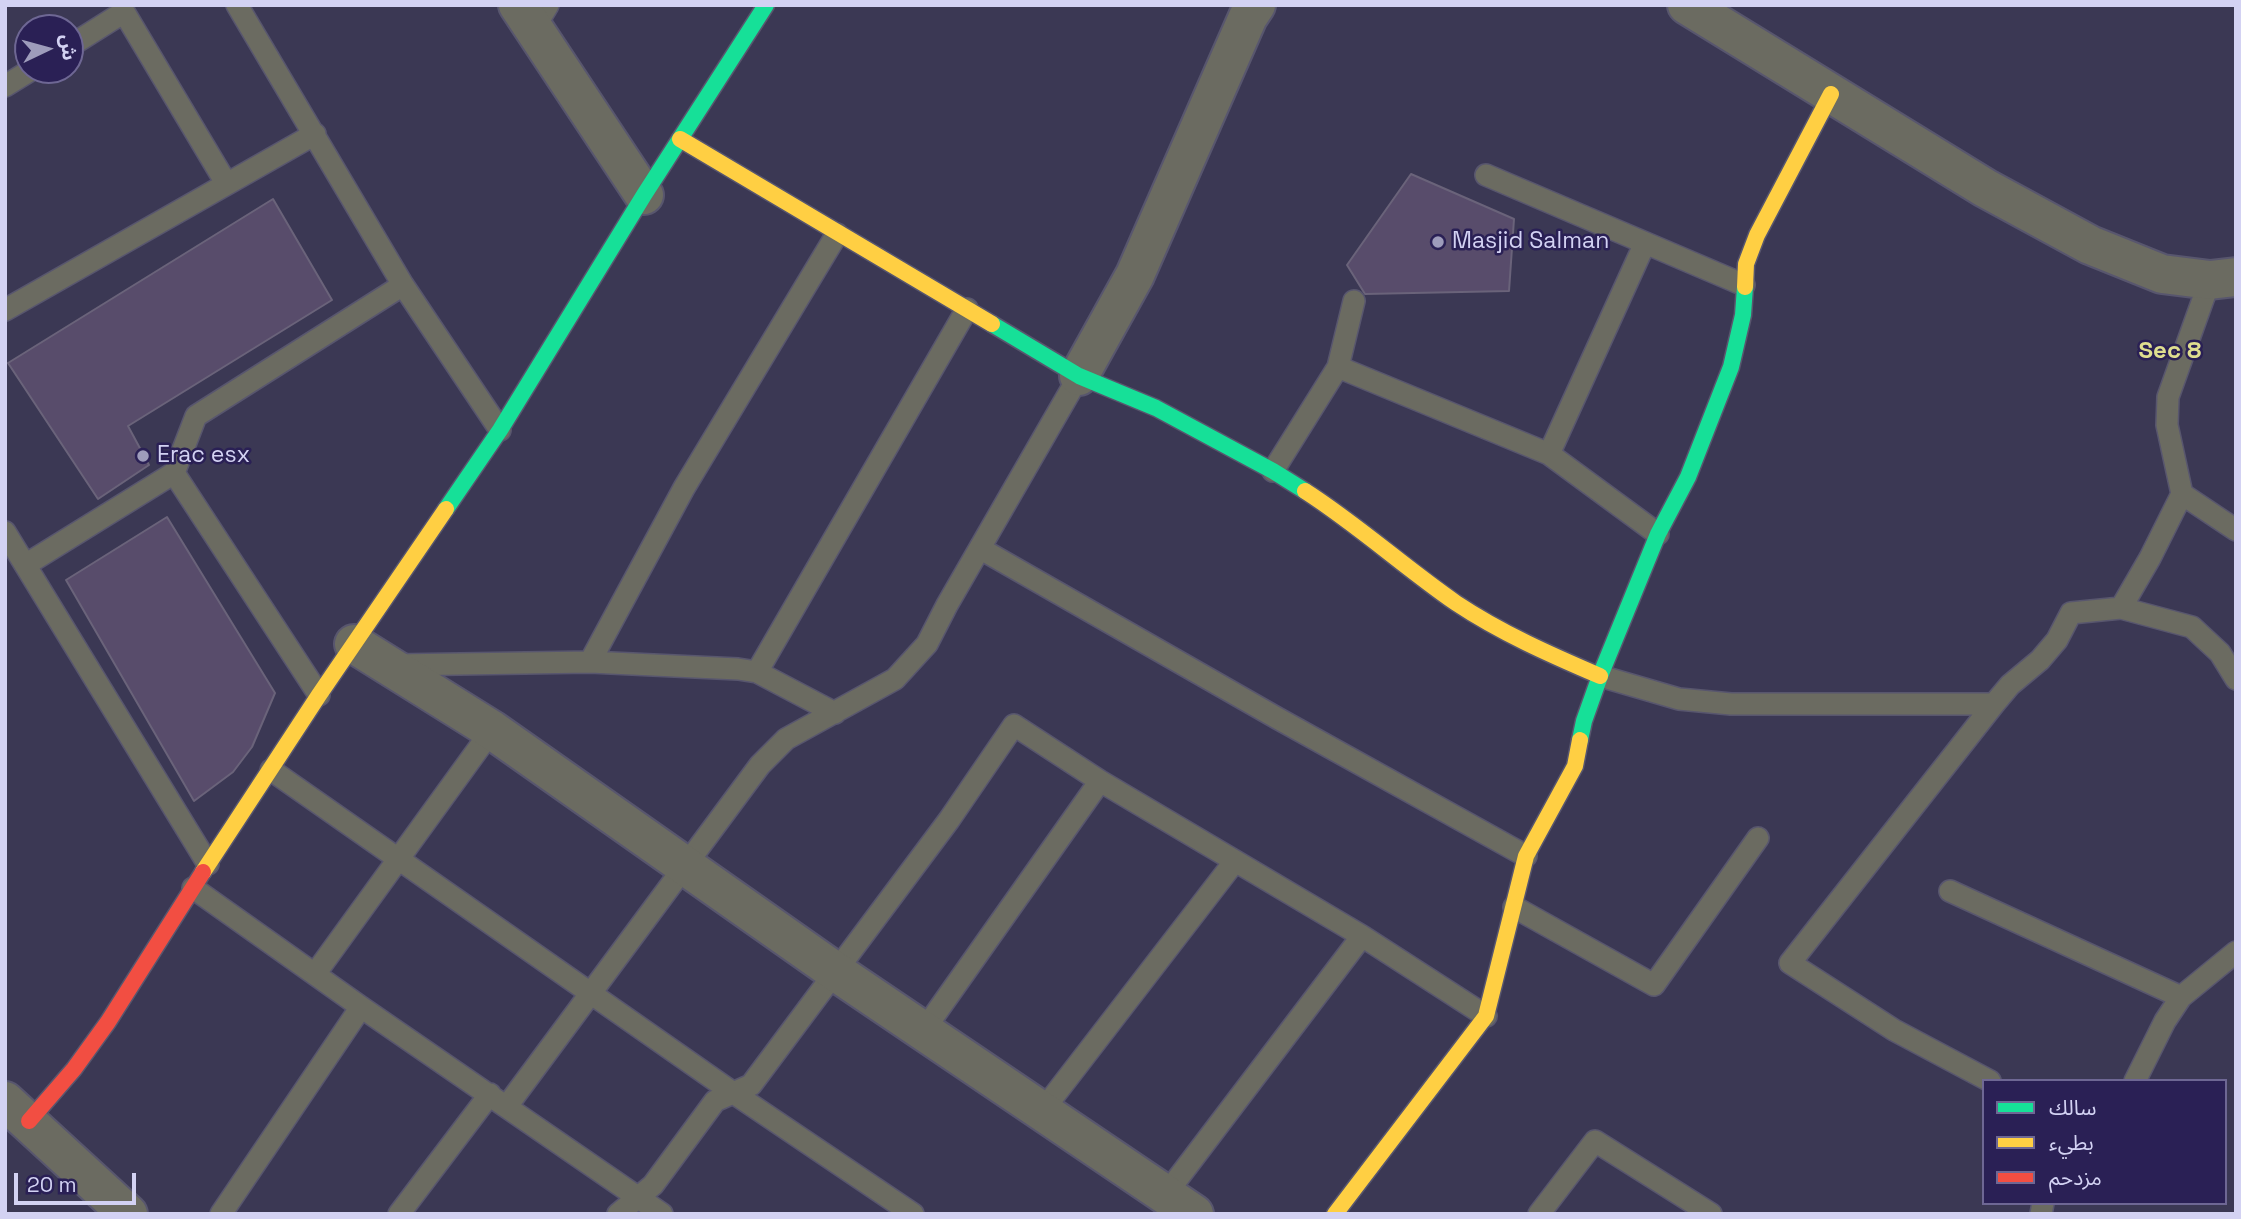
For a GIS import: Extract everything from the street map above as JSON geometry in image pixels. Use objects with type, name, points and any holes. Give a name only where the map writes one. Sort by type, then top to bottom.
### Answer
[{"type":"street","points":[[128,1214],[17,1111],[74,1069],[108,1022],[319,695],[500,430],[644,195],[766,5]]},
{"type":"street","points":[[1079,376],[1135,275],[1197,130],[1256,5]]},
{"type":"street","points":[[1687,5],[1985,188],[2090,246],[2162,274],[2223,278]]},
{"type":"street","points":[[533,14],[644,195]]},
{"type":"street","points":[[1335,1214],[1486,1016],[1526,856],[1575,766],[1584,721],[1600,676],[1658,534],[1688,477],[1731,367],[1743,315],[1746,264],[1757,235],[1831,94]]},
{"type":"street","points":[[680,139],[1079,376],[1156,408],[1273,471],[1343,516],[1457,603],[1541,651],[1600,676]]},
{"type":"street","points":[[354,644],[492,730],[836,972],[1180,1204]]},
{"type":"lane","points":[[237,5],[403,285],[500,430]]},
{"type":"lane","points":[[84,37],[124,12],[226,183]]},
{"type":"lane","points":[[5,310],[315,134]]},
{"type":"lane","points":[[1486,175],[1744,285]]},
{"type":"lane","points":[[590,662],[684,488],[838,234]]},
{"type":"lane","points":[[1549,454],[1644,243]]},
{"type":"lane","points":[[2121,608],[2182,494],[2167,425],[2168,397],[2223,278]]},
{"type":"lane","points":[[27,564],[174,473],[196,416],[403,285]]},
{"type":"lane","points":[[1273,471],[1338,367],[1354,301]]},
{"type":"lane","points":[[757,672],[967,309]]},
{"type":"lane","points":[[1338,367],[1549,454],[1658,534]]},
{"type":"lane","points":[[399,1214],[590,992],[769,756],[786,739],[895,679],[927,644],[1079,376]]},
{"type":"lane","points":[[174,473],[319,695]]},
{"type":"lane","points":[[2182,494],[2236,530]]},
{"type":"lane","points":[[5,531],[208,864]]},
{"type":"lane","points":[[981,549],[1526,856]]},
{"type":"lane","points":[[1986,1079],[1894,1030],[1790,963],[1994,704],[2057,640],[2071,613],[2121,608],[2192,627],[2220,653],[2236,678]]},
{"type":"lane","points":[[389,665],[590,662],[738,669],[757,672],[835,713]]},
{"type":"lane","points":[[1600,676],[1679,699],[1731,705],[1994,704]]},
{"type":"lane","points":[[618,1214],[653,1185],[715,1101],[751,1085],[949,820],[1014,725],[1100,781],[1362,936],[1486,1016]]},
{"type":"lane","points":[[315,974],[492,730]]},
{"type":"lane","points":[[271,770],[732,1093],[913,1214]]},
{"type":"lane","points":[[923,1030],[1100,781]]},
{"type":"lane","points":[[1514,907],[1654,985],[1758,838]]},
{"type":"lane","points":[[1044,1110],[1235,861]]},
{"type":"lane","points":[[193,888],[662,1214]]},
{"type":"lane","points":[[1950,891],[2181,997]]},
{"type":"lane","points":[[1180,1204],[1362,936]]},
{"type":"lane","points":[[2136,1079],[2165,1021],[2181,997],[2236,952]]},
{"type":"lane","points":[[221,1214],[361,1007]]},
{"type":"lane","points":[[1539,1214],[1595,1141],[1711,1214]]},
{"type":"building","name":"Masjid Salman","points":[[1411,174],[1514,219],[1509,291],[1365,294],[1347,265]]},
{"type":"building","points":[[273,199],[332,300],[128,426],[149,465],[98,499],[8,363]]},
{"type":"building","points":[[167,517],[275,693],[252,747],[233,772],[194,801],[66,580]]},
{"type":"traffic: fast","points":[[446,509],[500,430],[644,195],[766,5]]},
{"type":"traffic: fast","points":[[1580,740],[1600,676],[1658,534],[1688,477],[1731,367],[1743,315],[1745,287]]},
{"type":"traffic: fast","points":[[992,324],[1079,376],[1156,408],[1305,491]]},
{"type":"traffic: slow","points":[[1745,287],[1746,264],[1757,235],[1831,94]]},
{"type":"traffic: slow","points":[[680,139],[992,324]]},
{"type":"traffic: slow","points":[[1305,491],[1473,614],[1526,643],[1600,676]]},
{"type":"traffic: slow","points":[[203,872],[446,509]]},
{"type":"traffic: slow","points":[[1335,1214],[1486,1016],[1526,856],[1575,766],[1580,740]]},
{"type":"traffic: jam","points":[[29,1121],[74,1069],[108,1022],[203,872]]},
{"type":"place","name":"Masjid Salman","points":[[1438,242]]},
{"type":"place","name":"Erac esx","points":[[143,456]]},
{"type":"district","name":"Sec 8","points":[[2170,351]]}]
